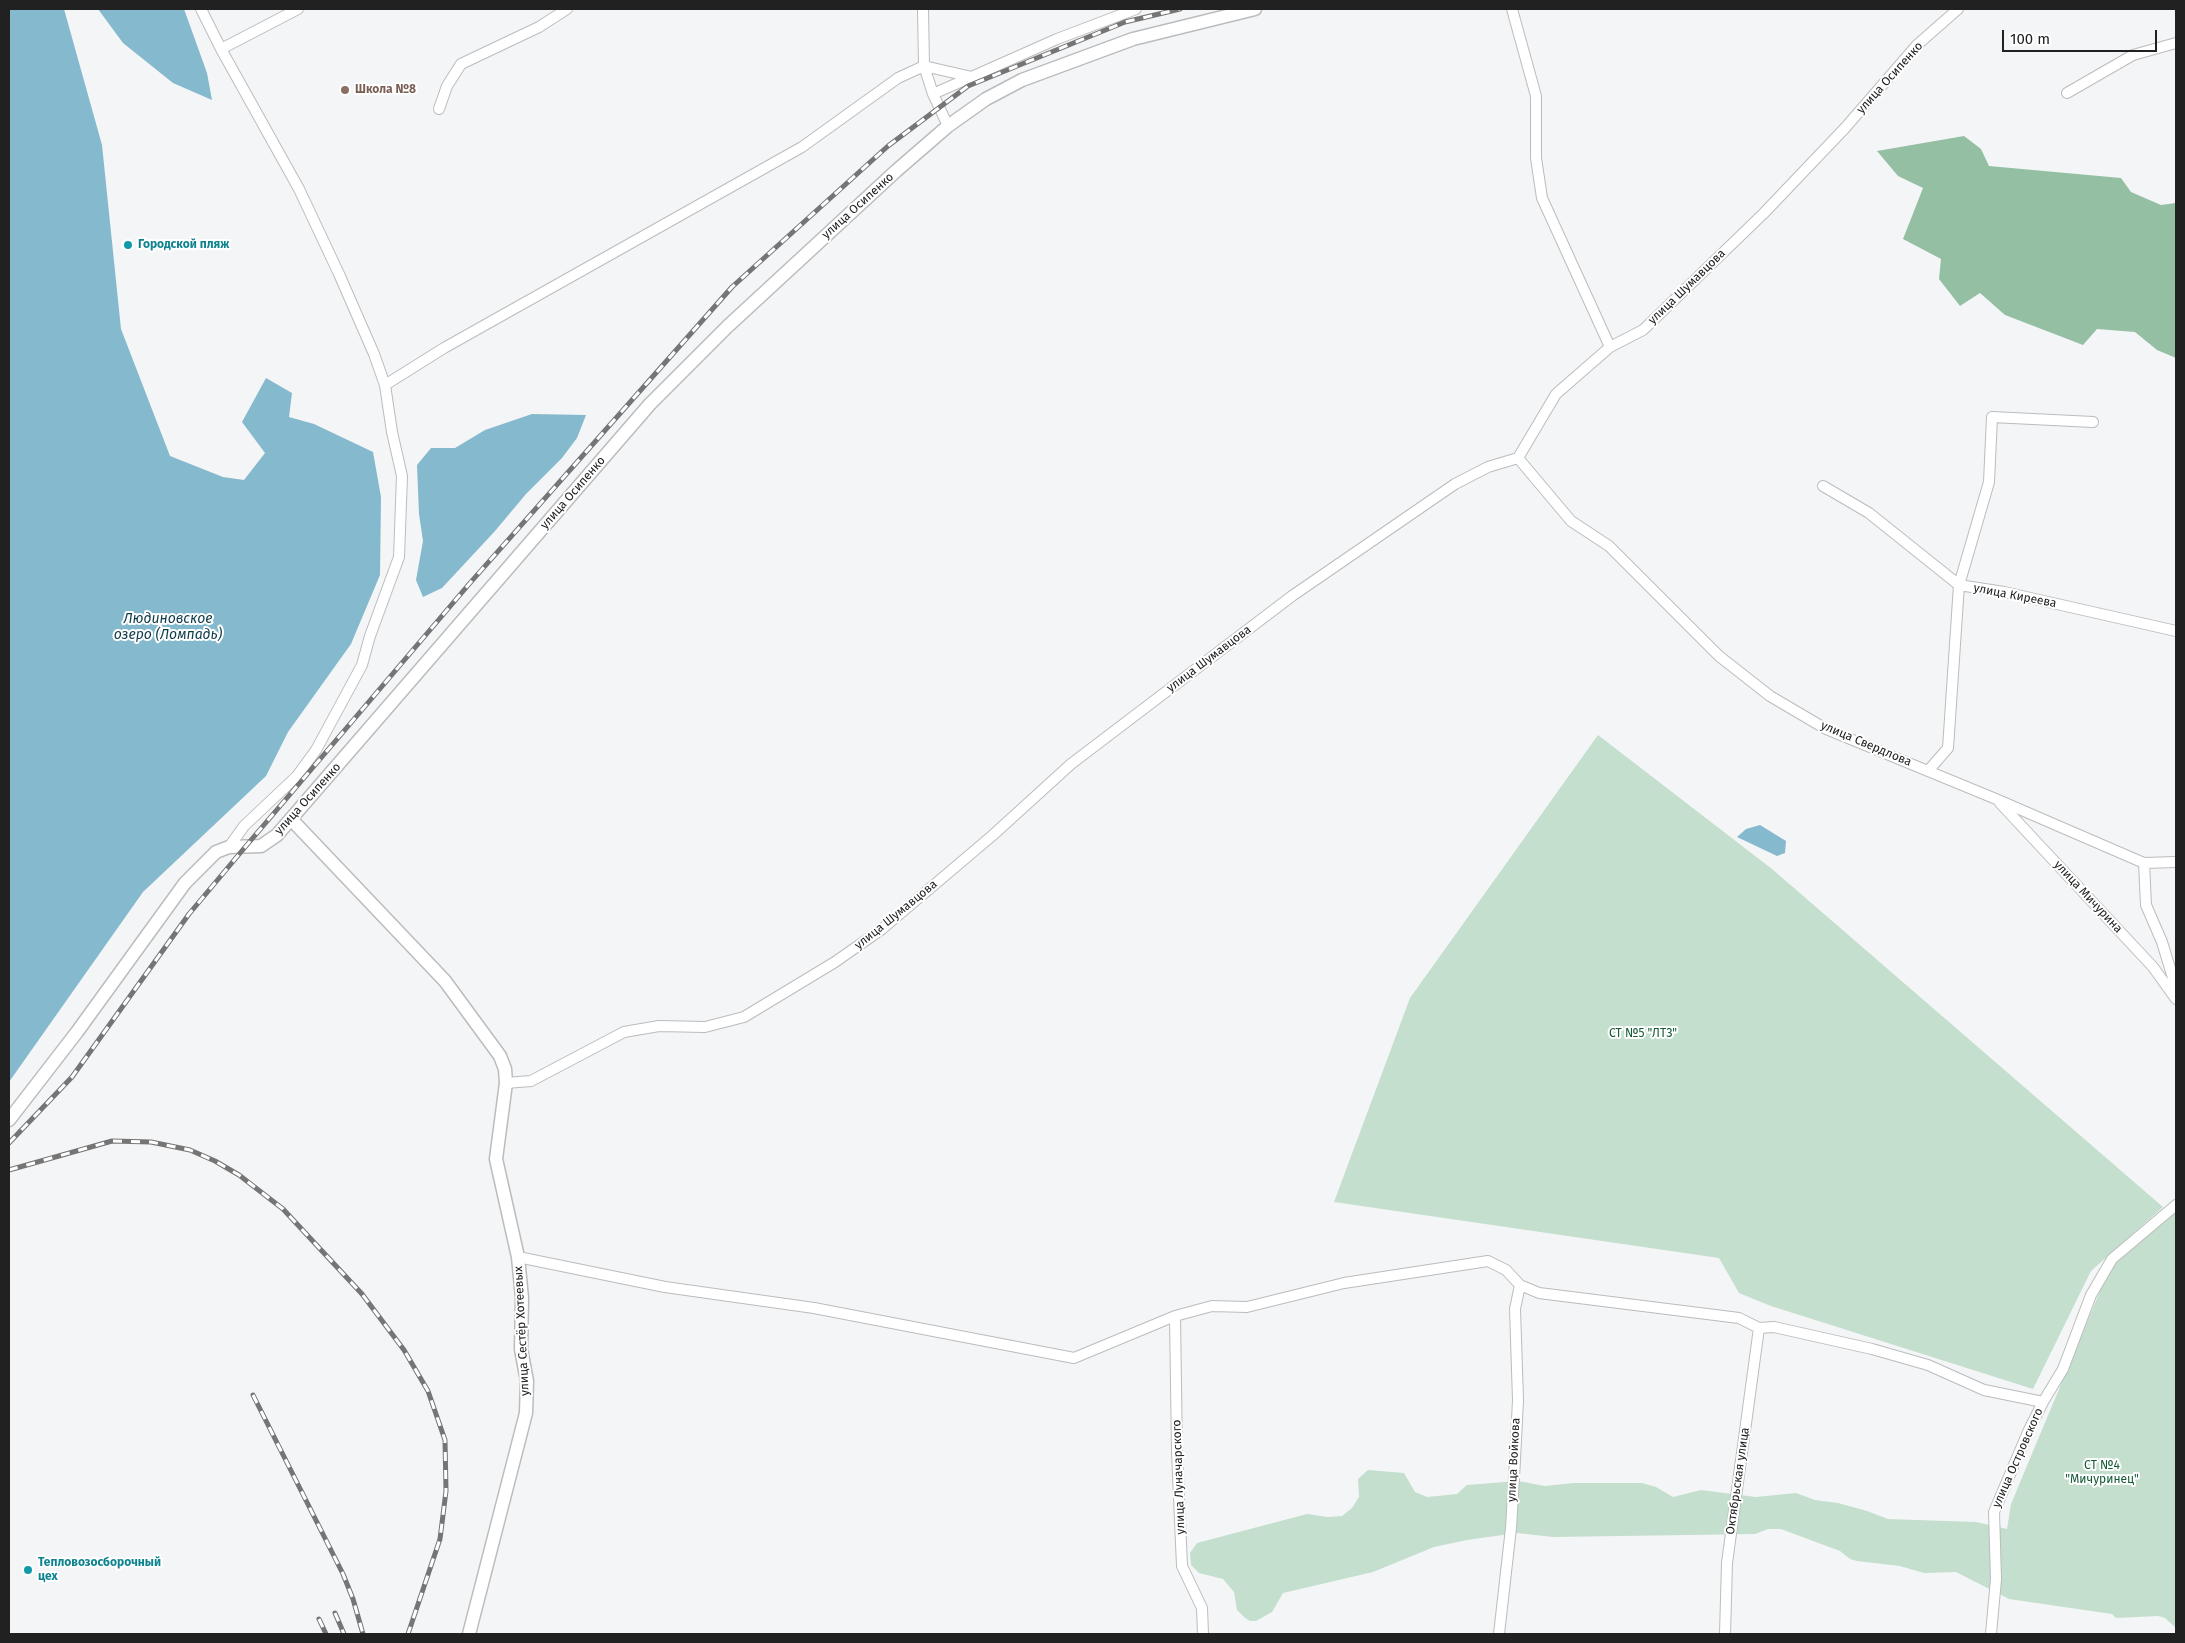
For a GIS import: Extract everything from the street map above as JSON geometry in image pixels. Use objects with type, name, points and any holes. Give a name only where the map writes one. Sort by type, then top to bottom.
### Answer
[{"type":"street","points":[[201,9],[298,189],[339,274],[374,354],[385,385],[392,432],[402,476],[399,557],[370,636],[362,665],[316,750],[297,776],[244,826],[229,847]]},
{"type":"street","points":[[221,49],[298,9]]},
{"type":"street","points":[[439,109],[447,86],[461,64],[539,27],[567,9]]},
{"type":"street","points":[[923,9],[924,66],[933,94],[948,126]]},
{"type":"street","points":[[933,94],[1057,39],[1136,9]]},
{"type":"street","name":"улица Осипенко","points":[[9,1120],[77,1032],[185,883],[216,852],[229,847],[261,846],[277,835],[650,404],[727,327],[948,126],[986,99],[1022,80],[1058,66],[1132,39],[1255,9]]},
{"type":"street","points":[[1512,9],[1536,96],[1536,158],[1542,198],[1610,347]]},
{"type":"street","name":"улица Осипенко","points":[[1845,128],[1917,45],[1958,9]]},
{"type":"street","points":[[2067,93],[2133,55],[2176,43]]},
{"type":"street","points":[[385,385],[444,348],[802,147],[898,78],[924,66],[972,76]]},
{"type":"street","name":"улица Шумавцова","points":[[506,1083],[531,1081],[624,1032],[660,1026],[705,1027],[744,1017],[835,962],[882,929],[993,835],[1072,764],[1292,596],[1455,484],[1488,467],[1518,458],[1556,394],[1610,347],[1643,330],[1764,214],[1845,128]]},
{"type":"street","points":[[1928,771],[1948,748],[1959,585],[1989,482],[1992,417],[2093,422]]},
{"type":"street","name":"улица Свердлова","points":[[1518,458],[1571,521],[1609,546],[1719,656],[1770,696],[1826,729],[1996,799],[2144,863],[2176,862]]},
{"type":"street","name":"улица Киреева","points":[[1823,486],[1869,514],[1959,585],[2004,592],[2176,631]]},
{"type":"street","name":"улица Мичурина","points":[[1996,799],[2153,967],[2176,999]]},
{"type":"street","name":"улица Сестёр Хотеевых","points":[[291,820],[445,981],[500,1056],[505,1069],[506,1083],[496,1159],[518,1258],[522,1298],[521,1349],[527,1381],[526,1413],[469,1634]]},
{"type":"street","points":[[2144,863],[2146,905],[2162,942],[2176,988]]},
{"type":"street","name":"улица Островского","points":[[1991,1634],[1996,1579],[1994,1512],[2042,1402],[2063,1369],[2091,1296],[2112,1259],[2176,1206]]},
{"type":"street","points":[[518,1258],[665,1287],[814,1308],[1074,1358],[1175,1316],[1212,1306],[1247,1307],[1344,1283],[1488,1261],[1506,1270],[1520,1286],[1540,1293],[1739,1318],[1759,1328],[1774,1327],[1872,1349],[1928,1366],[1984,1390],[2042,1402]]},
{"type":"street","name":"улица Войкова","points":[[1499,1634],[1514,1479],[1518,1400],[1515,1309],[1520,1286]]},
{"type":"street","name":"улица Луначарского","points":[[1175,1316],[1177,1452],[1182,1566],[1202,1608],[1203,1634]]},
{"type":"street","name":"Октябрьская улица","points":[[1726,1634],[1727,1563],[1759,1328]]},
{"type":"green space","points":[[1964,136],[1981,149],[1989,166],[2121,178],[2131,192],[2161,205],[2176,203],[2176,358],[2157,350],[2135,332],[2097,329],[2083,345],[2005,315],[1980,293],[1960,306],[1939,279],[1941,259],[1903,239],[1923,188],[1898,176],[1877,151]]},
{"type":"green space","name":"СТ №5 \"ЛТЗ\"","points":[[1598,735],[1772,869],[2163,1207],[2091,1271],[2033,1389],[1771,1306],[1739,1293],[1719,1258],[1334,1202],[1410,998]]},
{"type":"green space","name":"СТ №4 \"Мичуринец\"","points":[[2176,1207],[2176,1628],[2165,1618],[2158,1616],[2116,1618],[2112,1614],[2009,1599],[1956,1572],[1924,1573],[1900,1566],[1857,1561],[1850,1559],[1840,1551],[1781,1529],[1768,1529],[1755,1534],[1553,1537],[1517,1533],[1467,1540],[1434,1547],[1373,1572],[1283,1593],[1272,1612],[1256,1621],[1250,1621],[1237,1610],[1234,1592],[1223,1579],[1199,1573],[1191,1565],[1190,1553],[1197,1543],[1307,1514],[1328,1517],[1342,1516],[1352,1508],[1359,1497],[1358,1479],[1368,1470],[1404,1473],[1415,1492],[1427,1497],[1457,1494],[1467,1485],[1518,1481],[1545,1486],[1574,1483],[1642,1483],[1656,1487],[1673,1497],[1701,1490],[1756,1497],[1796,1493],[1815,1500],[1838,1503],[1867,1511],[1888,1519],[1976,1522],[2007,1529],[2011,1504],[2110,1267]]},
{"type":"water","name":"Людиновское озеро (Ломпадь)","points":[[9,9],[64,9],[102,145],[121,329],[170,456],[223,477],[244,480],[265,453],[242,422],[266,378],[292,393],[289,417],[314,424],[373,452],[381,497],[380,575],[351,644],[288,732],[266,776],[143,892],[9,1082]]},
{"type":"water","points":[[98,9],[184,9],[207,73],[212,100],[173,83],[123,43]]},
{"type":"water","points":[[532,414],[586,415],[577,438],[562,458],[526,494],[495,531],[442,588],[423,597],[416,580],[423,541],[419,514],[417,465],[431,448],[455,448],[485,430]]},
{"type":"water","points":[[1760,825],[1786,841],[1785,853],[1777,856],[1737,837],[1746,829]]},
{"type":"railway","points":[[9,1143],[72,1077],[189,914],[246,846],[470,583],[732,287],[888,146],[968,86],[1125,22],[1180,9]]},
{"type":"railway","points":[[9,1170],[112,1141],[151,1142],[190,1150],[215,1161],[239,1175],[283,1209],[362,1294],[404,1350],[428,1391],[445,1440],[446,1491],[440,1539],[408,1634]]},
{"type":"railway","points":[[253,1395],[343,1574],[353,1599],[363,1634]]},
{"type":"railway","points":[[335,1613],[344,1634]]},
{"type":"railway","points":[[319,1619],[326,1634]]},
{"type":"place","name":"Школа №8","points":[[345,90]]},
{"type":"place","name":"Городской пляж","points":[[128,245]]},
{"type":"place","name":"Тепловозосборочный цех","points":[[28,1570]]}]
